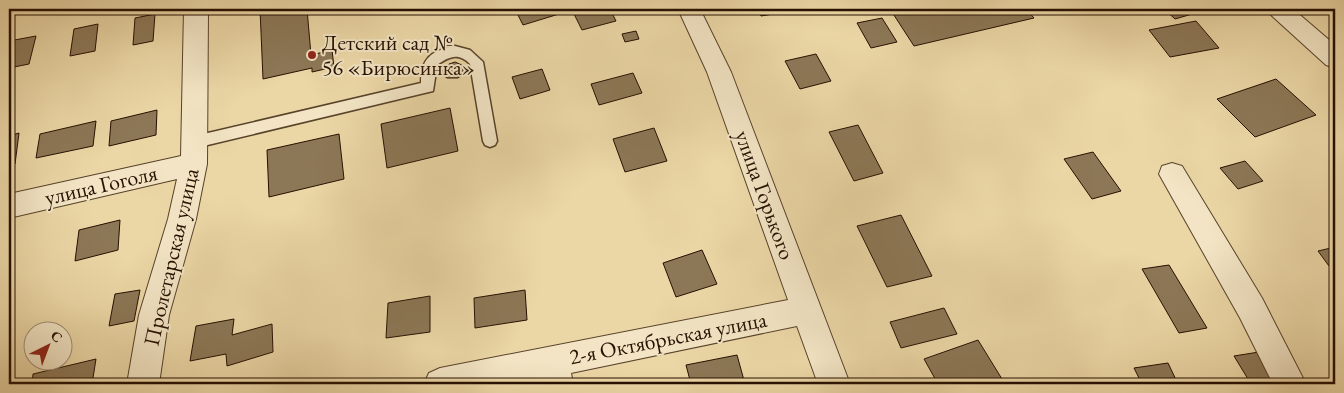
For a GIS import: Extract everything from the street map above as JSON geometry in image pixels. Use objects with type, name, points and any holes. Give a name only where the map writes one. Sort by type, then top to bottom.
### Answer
[{"type":"street","name":"Пролетарская улица","points":[[143,384],[154,315],[182,219],[194,153],[196,9]]},
{"type":"street","name":"улица Горького","points":[[689,9],[725,89],[834,384]]},
{"type":"street","points":[[1279,9],[1335,59]]},
{"type":"street","name":"улица Гоголя","points":[[9,206],[194,153]]},
{"type":"street","points":[[1172,174],[1251,308],[1290,384]]},
{"type":"street","name":"2-я Октябрьская улица","points":[[440,384],[555,373],[807,310]]},
{"type":"lane","points":[[194,153],[428,87],[428,70],[431,62],[451,51],[460,50],[469,54],[476,62],[490,141]]},
{"type":"building","points":[[260,9],[307,9],[311,55],[332,50],[334,67],[312,72],[312,68],[263,79]]},
{"type":"building","points":[[515,9],[556,9],[559,14],[523,25]]},
{"type":"building","points":[[610,9],[616,21],[582,30],[572,10]]},
{"type":"building","points":[[758,9],[804,9],[761,16]]},
{"type":"building","points":[[890,9],[1026,9],[1034,18],[914,46]]},
{"type":"building","points":[[1164,9],[1205,9],[1206,10],[1175,19]]},
{"type":"building","points":[[155,14],[153,41],[133,45],[135,18]]},
{"type":"building","points":[[882,18],[897,42],[871,48],[857,23]]},
{"type":"building","points":[[1196,21],[1219,48],[1170,57],[1149,30]]},
{"type":"building","points":[[98,24],[95,51],[70,56],[74,29]]},
{"type":"building","points":[[636,31],[639,39],[625,42],[622,34]]},
{"type":"building","points":[[36,36],[29,64],[9,68],[9,41]]},
{"type":"building","points":[[816,54],[831,81],[800,89],[785,61]]},
{"type":"building","points":[[455,62],[464,66],[462,75],[458,78],[447,78],[443,75],[442,71],[449,64]]},
{"type":"building","points":[[542,69],[550,90],[520,99],[512,77]]},
{"type":"building","points":[[633,73],[642,93],[599,105],[591,84]]},
{"type":"building","points":[[1276,79],[1316,115],[1255,137],[1217,99]]},
{"type":"building","points":[[450,108],[458,151],[387,168],[381,124]]},
{"type":"building","points":[[157,110],[156,135],[109,146],[111,121]]},
{"type":"building","points":[[96,121],[93,146],[36,158],[40,134]]},
{"type":"building","points":[[858,125],[883,173],[854,181],[829,132]]},
{"type":"building","points":[[654,128],[667,161],[625,172],[613,139]]},
{"type":"building","points":[[19,133],[15,164],[9,166],[9,136]]},
{"type":"building","points":[[339,134],[344,179],[269,197],[267,150]]},
{"type":"building","points":[[1093,152],[1121,191],[1092,199],[1064,159]]},
{"type":"building","points":[[1245,161],[1263,181],[1238,189],[1220,168]]},
{"type":"building","points":[[901,215],[932,276],[887,287],[857,226]]},
{"type":"building","points":[[120,220],[118,250],[75,261],[79,230]]},
{"type":"building","points":[[1335,247],[1335,264],[1329,266],[1318,251]]},
{"type":"building","points":[[702,250],[717,284],[676,297],[663,263]]},
{"type":"building","points":[[1169,265],[1207,328],[1179,333],[1142,269]]},
{"type":"building","points":[[140,290],[134,321],[109,326],[115,294]]},
{"type":"building","points":[[525,290],[527,320],[475,328],[474,298]]},
{"type":"building","points":[[430,296],[430,332],[386,338],[388,303]]},
{"type":"building","points":[[944,308],[957,334],[901,348],[890,322]]},
{"type":"building","points":[[234,319],[232,335],[272,324],[273,352],[227,366],[226,354],[190,361],[196,326]]},
{"type":"building","points":[[978,340],[1002,379],[988,384],[938,384],[924,359]]},
{"type":"building","points":[[1259,352],[1278,384],[1251,384],[1234,356]]},
{"type":"building","points":[[737,355],[745,384],[691,384],[686,365]]},
{"type":"building","points":[[96,359],[92,384],[32,384],[33,374],[50,370],[72,370],[72,365]]},
{"type":"building","points":[[1168,363],[1178,384],[1142,384],[1134,368]]},
{"type":"place","name":"Детский сад № 56 «Бирюсинка»","points":[[312,55]]}]
